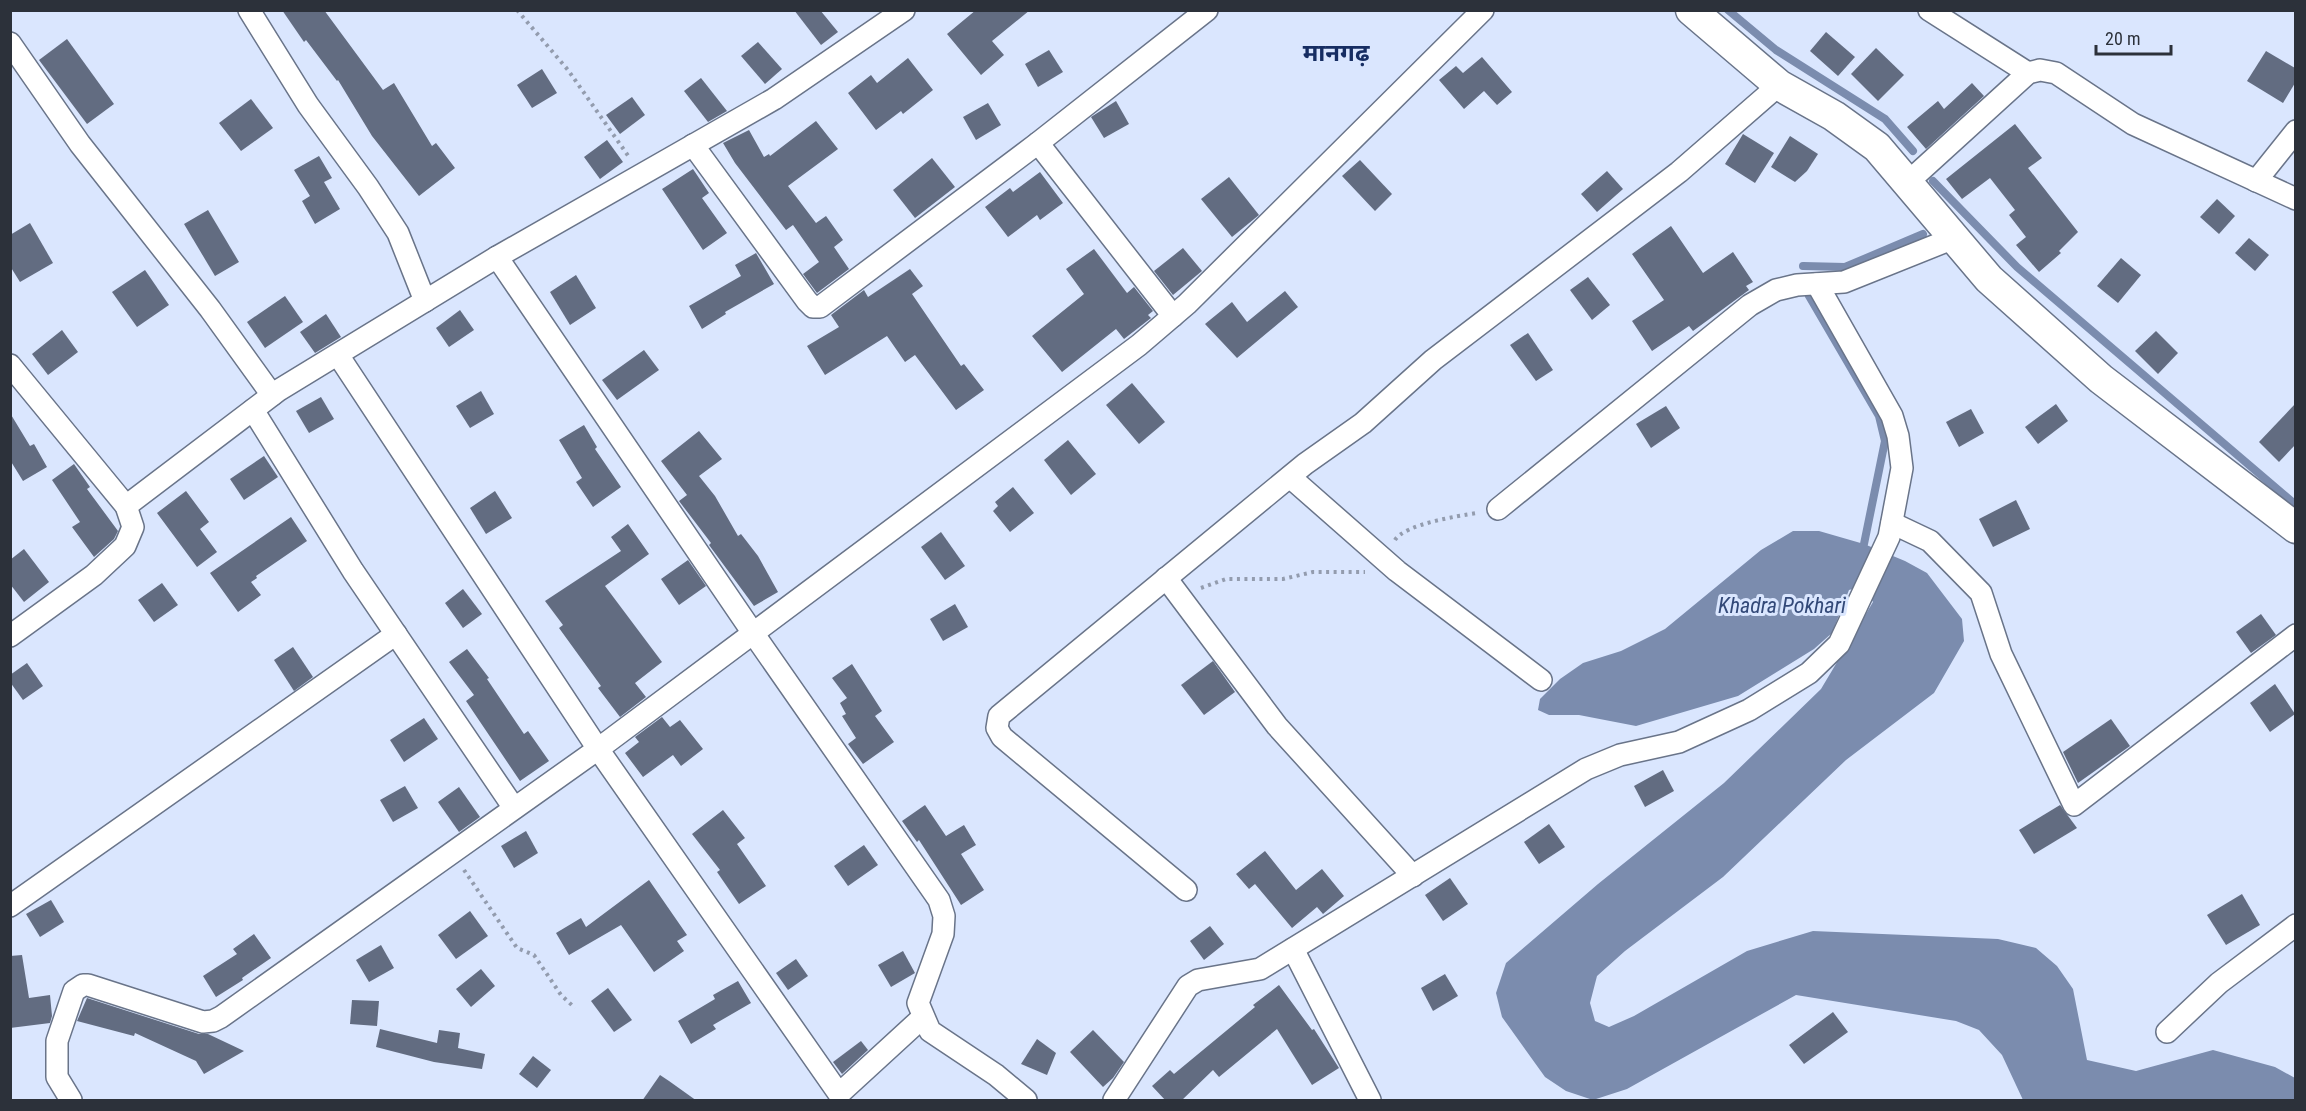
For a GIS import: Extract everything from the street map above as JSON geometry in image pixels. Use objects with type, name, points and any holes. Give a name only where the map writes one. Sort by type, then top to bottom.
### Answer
[{"type":"street","points":[[249,10],[308,105],[368,186],[398,232],[425,301]]},
{"type":"street","points":[[126,506],[272,395],[497,257],[774,99],[904,10]]},
{"type":"street","points":[[693,145],[807,301],[816,308],[820,307],[1038,143],[1207,10]]},
{"type":"street","points":[[71,1101],[57,1077],[57,1041],[74,991],[78,987],[88,985],[203,1022],[213,1021],[598,749],[1138,345],[1173,316],[1483,10]]},
{"type":"street","points":[[1691,10],[1779,85],[1834,116],[1877,147],[1989,279],[2101,379],[2295,528]]},
{"type":"street","points":[[1929,10],[2028,74]]},
{"type":"street","points":[[10,43],[80,144],[210,309],[272,395]]},
{"type":"street","points":[[1907,183],[2028,74],[2040,70],[2056,73],[2133,124],[2295,200]]},
{"type":"street","points":[[1186,890],[1002,737],[997,728],[999,716],[1290,477],[1363,423],[1433,360],[1679,172],[1779,85]]},
{"type":"street","points":[[2256,181],[2295,131]]},
{"type":"street","points":[[1038,143],[1173,316]]},
{"type":"street","points":[[1498,509],[1750,305],[1776,290],[1797,285],[1844,282],[1954,238]]},
{"type":"street","points":[[497,257],[753,633],[939,900],[944,916],[943,934],[918,1004],[930,1031],[996,1075],[1026,1101]]},
{"type":"street","points":[[1114,1101],[1188,986],[1198,980],[1260,969],[1586,769],[1620,755],[1679,742],[1749,710],[1809,673],[1839,644],[1891,530],[1902,468],[1898,436],[1892,416],[1817,284]]},
{"type":"street","points":[[338,355],[598,749],[839,1094],[923,1017]]},
{"type":"street","points":[[10,365],[126,506],[134,527],[125,546],[94,575],[10,636]]},
{"type":"street","points":[[253,410],[353,571],[514,808]]},
{"type":"street","points":[[1290,477],[1383,559],[1541,680]]},
{"type":"street","points":[[1891,530],[1930,541],[1981,593],[2001,654],[2074,805],[2295,635]]},
{"type":"street","points":[[1166,578],[1277,726],[1413,876]]},
{"type":"street","points":[[10,906],[396,634]]},
{"type":"street","points":[[2167,1032],[2219,983],[2295,925]]},
{"type":"street","points":[[1293,950],[1370,1101]]},
{"type":"path","points":[[517,10],[568,70],[641,175]]},
{"type":"path","points":[[1182,598],[1202,587],[1226,579],[1283,579],[1313,572],[1361,573],[1376,570],[1399,534],[1458,516],[1498,509]]},
{"type":"path","points":[[452,852],[517,948],[534,955],[561,995],[575,1008]]},
{"type":"water","name":"Khadra Pokhari","points":[[1793,531],[1819,531],[1864,544],[1927,573],[1962,619],[1964,641],[1934,693],[1846,760],[1723,877],[1625,951],[1597,976],[1590,1003],[1595,1021],[1609,1027],[1634,1016],[1747,951],[1813,931],[1998,939],[2036,948],[2057,966],[2073,989],[2087,1060],[2136,1071],[2213,1050],[2275,1067],[2295,1078],[2295,1100],[2023,1100],[2002,1055],[1979,1030],[1956,1021],[1796,995],[1627,1089],[1593,1100],[1566,1091],[1545,1077],[1502,1017],[1496,993],[1506,963],[1598,884],[1724,783],[1821,689],[1873,602],[1863,586],[1849,590],[1832,633],[1814,649],[1738,696],[1636,726],[1579,715],[1549,715],[1538,710],[1540,699],[1560,679],[1583,663],[1621,651],[1665,629],[1761,550]]},
{"type":"building","points":[[282,10],[324,10],[383,90],[394,83],[432,146],[436,143],[455,168],[419,196],[372,136],[338,80],[306,40],[304,42]]},
{"type":"building","points":[[794,10],[820,10],[838,32],[821,45]]},
{"type":"building","points":[[976,10],[1030,10],[992,41],[1004,55],[981,75],[947,34]]},
{"type":"building","points":[[1826,32],[1855,57],[1838,76],[1810,51]]},
{"type":"building","points":[[67,39],[114,104],[87,124],[39,60]]},
{"type":"building","points":[[758,42],[782,69],[765,84],[741,56]]},
{"type":"building","points":[[1876,48],[1904,75],[1878,101],[1851,74]]},
{"type":"building","points":[[1049,50],[1063,72],[1038,87],[1025,64]]},
{"type":"building","points":[[2266,51],[2295,68],[2295,83],[2283,103],[2247,81]]},
{"type":"building","points":[[1482,57],[1512,92],[1497,105],[1484,91],[1464,109],[1439,80],[1456,66],[1463,73]]},
{"type":"building","points":[[908,58],[933,90],[903,114],[901,111],[876,130],[848,93],[871,75],[877,83]]},
{"type":"building","points":[[542,69],[557,93],[532,108],[517,85]]},
{"type":"building","points":[[701,78],[727,111],[708,122],[684,91]]},
{"type":"building","points":[[1972,83],[1984,96],[1926,149],[1907,127],[1938,101],[1944,109]]},
{"type":"building","points":[[632,97],[645,115],[620,134],[606,115]]},
{"type":"building","points":[[251,99],[273,128],[241,151],[219,123]]},
{"type":"building","points":[[1116,101],[1129,124],[1104,138],[1091,117]]},
{"type":"building","points":[[988,103],[1001,125],[976,140],[963,117]]},
{"type":"building","points":[[816,121],[838,149],[788,186],[816,223],[826,216],[843,240],[834,247],[849,269],[817,293],[803,274],[819,262],[793,225],[786,230],[735,163],[723,143],[749,130],[764,157],[769,154],[770,156]]},
{"type":"building","points":[[2015,124],[2042,158],[2028,168],[2078,232],[2059,251],[2061,253],[2039,272],[2016,245],[2026,237],[2009,215],[2015,210],[1990,178],[1962,199],[1946,179]]},
{"type":"building","points":[[1743,134],[1774,153],[1755,183],[1725,164]]},
{"type":"building","points":[[1790,136],[1818,154],[1807,171],[1795,182],[1771,167]]},
{"type":"building","points":[[607,140],[623,162],[600,179],[584,157]]},
{"type":"building","points":[[319,156],[332,178],[324,182],[340,209],[315,224],[302,201],[310,196],[294,170]]},
{"type":"building","points":[[932,158],[955,187],[915,218],[893,190]]},
{"type":"building","points":[[1360,160],[1392,194],[1375,211],[1342,176]]},
{"type":"building","points":[[693,169],[709,193],[702,198],[727,233],[703,250],[662,189]]},
{"type":"building","points":[[1607,171],[1623,189],[1597,212],[1581,194]]},
{"type":"building","points":[[1040,172],[1063,203],[1040,220],[1037,215],[1008,237],[985,207],[1010,188],[1013,192]]},
{"type":"building","points":[[1229,177],[1259,215],[1232,237],[1201,199]]},
{"type":"building","points":[[2217,199],[2235,216],[2219,234],[2200,217]]},
{"type":"building","points":[[208,210],[239,262],[215,276],[184,224]]},
{"type":"building","points":[[30,223],[53,263],[20,282],[10,266],[10,235]]},
{"type":"building","points":[[1671,226],[1703,273],[1733,252],[1753,282],[1746,286],[1749,290],[1693,331],[1689,326],[1652,351],[1632,321],[1664,300],[1632,254]]},
{"type":"building","points":[[2249,238],[2269,255],[2255,271],[2235,253]]},
{"type":"building","points":[[1183,248],[1202,271],[1173,295],[1154,271]]},
{"type":"building","points":[[1094,249],[1127,293],[1134,287],[1153,311],[1148,315],[1151,318],[1124,339],[1116,329],[1062,372],[1032,336],[1084,294],[1066,269]]},
{"type":"building","points":[[756,253],[774,284],[725,312],[726,314],[702,329],[689,306],[741,276],[735,265]]},
{"type":"building","points":[[2121,258],[2141,275],[2118,303],[2097,286]]},
{"type":"building","points":[[910,269],[923,286],[912,294],[961,366],[964,364],[984,390],[956,410],[915,355],[905,362],[887,336],[825,375],[807,346],[839,327],[831,315],[864,290],[868,297]]},
{"type":"building","points":[[145,270],[169,305],[137,327],[112,292]]},
{"type":"building","points":[[576,275],[596,308],[570,325],[550,292]]},
{"type":"building","points":[[1588,277],[1610,305],[1592,320],[1570,290]]},
{"type":"building","points":[[1285,291],[1298,307],[1237,358],[1205,324],[1232,302],[1247,322]]},
{"type":"building","points":[[285,296],[303,322],[265,348],[247,322]]},
{"type":"building","points":[[460,310],[474,330],[449,347],[436,328]]},
{"type":"building","points":[[326,314],[341,337],[315,353],[300,332]]},
{"type":"building","points":[[62,330],[78,352],[48,375],[32,354]]},
{"type":"building","points":[[2156,331],[2178,353],[2158,374],[2135,351]]},
{"type":"building","points":[[1528,333],[1553,370],[1536,381],[1510,345]]},
{"type":"building","points":[[644,350],[659,370],[617,400],[602,380]]},
{"type":"building","points":[[1132,383],[1165,422],[1139,444],[1106,405]]},
{"type":"building","points":[[481,391],[494,414],[470,428],[456,406]]},
{"type":"building","points":[[321,397],[334,419],[309,433],[296,411]]},
{"type":"building","points":[[2056,404],[2068,421],[2038,444],[2025,427]]},
{"type":"building","points":[[2295,404],[2295,445],[2279,462],[2259,442]]},
{"type":"building","points":[[1666,406],[1680,428],[1651,448],[1636,424]]},
{"type":"building","points":[[1971,409],[1984,433],[1959,447],[1946,422]]},
{"type":"building","points":[[10,413],[30,446],[34,444],[47,467],[23,481],[10,460]]},
{"type":"building","points":[[584,425],[597,447],[595,449],[621,487],[593,507],[576,482],[582,478],[559,440]]},
{"type":"building","points":[[699,431],[722,459],[699,476],[715,496],[738,536],[741,534],[758,556],[778,592],[754,606],[679,501],[687,495],[661,461]]},
{"type":"building","points":[[1068,440],[1096,474],[1071,495],[1044,460]]},
{"type":"building","points":[[264,456],[278,477],[244,500],[230,479]]},
{"type":"building","points":[[74,464],[90,487],[87,489],[118,531],[114,539],[94,557],[72,527],[80,522],[52,480]]},
{"type":"building","points":[[1013,487],[1034,513],[1010,532],[993,511],[998,506],[995,502]]},
{"type":"building","points":[[186,491],[209,522],[200,529],[217,552],[197,567],[157,513]]},
{"type":"building","points":[[495,491],[512,518],[486,534],[470,508]]},
{"type":"building","points":[[2016,500],[2030,529],[1993,547],[1979,519]]},
{"type":"building","points":[[291,517],[307,541],[256,576],[257,578],[251,582],[261,595],[238,612],[210,573]]},
{"type":"building","points":[[628,524],[649,554],[605,586],[662,662],[635,683],[646,697],[620,717],[598,688],[601,686],[559,628],[563,625],[545,601],[621,551],[611,537]]},
{"type":"building","points":[[941,532],[965,566],[945,580],[921,547]]},
{"type":"building","points":[[24,549],[49,582],[24,602],[10,584],[10,560]]},
{"type":"building","points":[[688,560],[706,586],[679,605],[661,579]]},
{"type":"building","points":[[162,583],[178,605],[154,622],[138,600]]},
{"type":"building","points":[[463,589],[482,614],[463,628],[445,603]]},
{"type":"building","points":[[955,604],[968,627],[943,641],[930,619]]},
{"type":"building","points":[[2261,614],[2276,635],[2251,653],[2236,632]]},
{"type":"building","points":[[293,647],[313,677],[294,691],[274,660]]},
{"type":"building","points":[[467,649],[489,678],[487,679],[524,734],[528,731],[549,761],[520,781],[466,701],[474,695],[449,662]]},
{"type":"building","points":[[1213,661],[1235,692],[1204,715],[1181,685]]},
{"type":"building","points":[[27,663],[43,686],[23,700],[10,682],[10,675]]},
{"type":"building","points":[[852,664],[882,711],[875,716],[894,742],[863,764],[848,744],[856,738],[842,716],[846,714],[840,703],[847,698],[832,678]]},
{"type":"building","points":[[2275,684],[2295,714],[2270,732],[2250,703]]},
{"type":"building","points":[[662,717],[670,727],[680,720],[703,749],[681,766],[673,755],[643,777],[625,753],[639,742],[635,737]]},
{"type":"building","points":[[424,718],[438,739],[404,762],[390,740]]},
{"type":"building","points":[[2111,719],[2130,746],[2078,783],[2063,752]]},
{"type":"building","points":[[1663,770],[1674,791],[1645,807],[1634,786]]},
{"type":"building","points":[[405,786],[418,808],[393,822],[380,800]]},
{"type":"building","points":[[459,787],[480,817],[459,832],[438,802]]},
{"type":"building","points":[[925,805],[946,836],[964,825],[976,845],[961,854],[984,890],[961,905],[919,840],[917,842],[902,821]]},
{"type":"building","points":[[2060,805],[2077,828],[2034,854],[2019,830]]},
{"type":"building","points":[[723,810],[745,838],[737,844],[766,886],[739,904],[717,872],[720,870],[692,834]]},
{"type":"building","points":[[1549,824],[1565,847],[1539,864],[1524,842]]},
{"type":"building","points":[[526,831],[538,853],[514,868],[501,846]]},
{"type":"building","points":[[864,845],[878,865],[848,886],[834,866]]},
{"type":"building","points":[[1265,851],[1296,890],[1322,869],[1344,896],[1323,914],[1317,907],[1292,928],[1255,884],[1249,889],[1236,874]]},
{"type":"building","points":[[1450,878],[1468,904],[1443,921],[1425,895]]},
{"type":"building","points":[[649,880],[687,935],[677,941],[684,951],[654,972],[621,925],[569,955],[556,933],[581,918],[586,927]]},
{"type":"building","points":[[2242,894],[2260,925],[2226,945],[2207,915]]},
{"type":"building","points":[[51,900],[64,922],[40,937],[26,914]]},
{"type":"building","points":[[470,911],[488,936],[456,959],[438,935]]},
{"type":"building","points":[[1210,926],[1224,944],[1204,960],[1190,941]]},
{"type":"building","points":[[254,934],[271,958],[216,997],[203,976],[237,954],[233,949]]},
{"type":"building","points":[[381,945],[394,968],[369,982],[356,960]]},
{"type":"building","points":[[903,951],[915,973],[891,987],[878,965]]},
{"type":"building","points":[[22,955],[29,998],[50,995],[52,1016],[50,1023],[10,1028],[10,956]]},
{"type":"building","points":[[796,959],[808,976],[788,990],[776,973]]},
{"type":"building","points":[[481,969],[495,986],[471,1007],[456,989]]},
{"type":"building","points":[[1445,974],[1458,996],[1433,1011],[1421,988]]},
{"type":"building","points":[[738,981],[751,1003],[713,1025],[716,1029],[691,1044],[678,1021],[715,999],[713,995]]},
{"type":"building","points":[[1279,985],[1312,1030],[1314,1029],[1339,1068],[1312,1085],[1277,1029],[1219,1077],[1213,1070],[1181,1101],[1166,1101],[1152,1086],[1170,1070],[1174,1074]]},
{"type":"building","points":[[608,988],[632,1020],[614,1032],[591,1001]]},
{"type":"building","points":[[87,998],[199,1034],[208,1034],[244,1051],[204,1074],[196,1061],[135,1033],[134,1036],[77,1021]]},
{"type":"building","points":[[352,1000],[379,1001],[377,1026],[350,1024]]},
{"type":"building","points":[[1833,1012],[1848,1032],[1804,1064],[1789,1045]]},
{"type":"building","points":[[380,1029],[437,1043],[439,1030],[460,1033],[458,1048],[485,1054],[482,1069],[434,1062],[376,1047]]},
{"type":"building","points":[[1093,1030],[1124,1062],[1113,1078],[1103,1087],[1070,1052]]},
{"type":"building","points":[[1037,1039],[1056,1053],[1047,1075],[1021,1064]]},
{"type":"building","points":[[861,1041],[868,1050],[842,1074],[833,1062]]},
{"type":"building","points":[[533,1056],[551,1070],[537,1088],[519,1074]]},
{"type":"building","points":[[660,1075],[669,1081],[697,1101],[642,1101]]},
{"type":"waterway","points":[[1728,10],[1776,50],[1885,119],[1913,151]]},
{"type":"waterway","points":[[1933,181],[2017,267],[2296,505]]},
{"type":"waterway","points":[[1803,266],[1845,267],[1923,234]]},
{"type":"waterway","points":[[1809,296],[1879,416],[1885,441],[1864,544]]},
{"type":"district","name":"मानगढ़","points":[[1336,53]]}]
